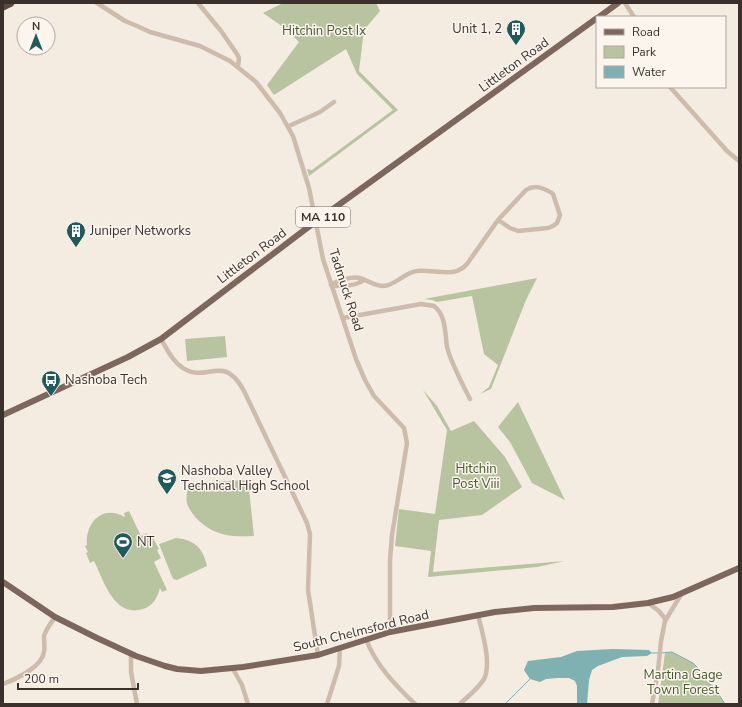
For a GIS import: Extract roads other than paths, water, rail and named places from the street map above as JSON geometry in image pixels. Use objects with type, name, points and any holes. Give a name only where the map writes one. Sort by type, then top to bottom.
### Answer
[{"type":"highway","points":[[3,7],[11,3]]},
{"type":"main road","name":"Littleton Road","points":[[601,16],[618,3]]},
{"type":"main road","name":"Littleton Road","points":[[3,415],[133,355],[161,339],[315,222],[596,19]]},
{"type":"main road","name":"South Chelmsford Road","points":[[3,582],[56,617],[132,654],[152,662],[177,669],[201,671],[234,669],[318,655],[390,632],[478,615],[520,609],[613,607],[648,604],[682,593],[739,568]]},
{"type":"street","name":"Tadmuck Road","points":[[97,3],[125,21],[150,32],[200,46],[238,67],[256,82],[289,126],[304,170],[323,259],[356,359],[374,396],[404,428],[406,435],[407,443],[392,535],[390,560],[390,632]]},
{"type":"street","points":[[198,3],[221,31],[237,54],[239,58],[238,67]]},
{"type":"street","points":[[625,3],[633,16]]},
{"type":"street","points":[[671,88],[728,151],[739,161]]},
{"type":"street","points":[[289,126],[320,112],[334,102]]},
{"type":"street","points":[[331,285],[336,281],[360,278],[375,285],[383,286],[416,271],[450,273],[458,271],[467,264],[498,220],[526,190],[535,186],[553,194],[560,215],[557,223],[550,227],[520,231],[512,230],[498,220]]},
{"type":"street","points":[[343,318],[421,304],[434,306],[442,318],[448,349],[470,399]]},
{"type":"street","points":[[161,339],[172,357],[183,369],[193,373],[225,371],[233,375],[239,382],[244,392],[307,523],[310,534],[308,590],[318,655]]},
{"type":"street","points":[[652,704],[658,671],[661,640],[666,620],[682,593]]},
{"type":"street","points":[[648,604],[659,611],[666,620]]},
{"type":"street","points":[[460,704],[484,679],[487,668],[478,615]]},
{"type":"street","points":[[3,684],[21,675],[41,661],[44,653],[44,636],[47,629],[56,617]]},
{"type":"street","points":[[366,639],[369,648],[383,668],[414,704]]},
{"type":"street","points":[[327,704],[339,666],[340,648]]},
{"type":"street","points":[[132,654],[131,672],[137,704]]},
{"type":"street","points":[[234,669],[242,685],[248,704]]},
{"type":"water","points":[[612,649],[649,650],[652,653],[647,656],[622,657],[598,666],[592,670],[589,680],[587,704],[577,704],[577,686],[575,681],[569,678],[558,678],[546,679],[540,682],[530,679],[524,670],[528,661],[561,657],[577,651]]},
{"type":"waterway","points":[[661,653],[672,652],[693,663],[701,671],[705,680],[714,687],[725,704]]},
{"type":"waterway","points":[[652,653],[658,653]]},
{"type":"waterway","points":[[505,704],[530,679]]},
{"type":"place","name":"Unit 1, 2","points":[[516,46]]},
{"type":"place","name":"Juniper Networks","points":[[76,248]]},
{"type":"place","name":"Nashoba Tech","points":[[51,397]]},
{"type":"place","name":"Nashoba Valley Technical High School","points":[[167,495]]},
{"type":"place","name":"NT","points":[[123,559]]},
{"type":"park label","name":"Hitchin Post Ix","points":[[324,31]]},
{"type":"park label","name":"Hitchin Post Viii","points":[[476,476]]},
{"type":"park label","name":"Martina Gage Town Forest","points":[[683,682]]}]
